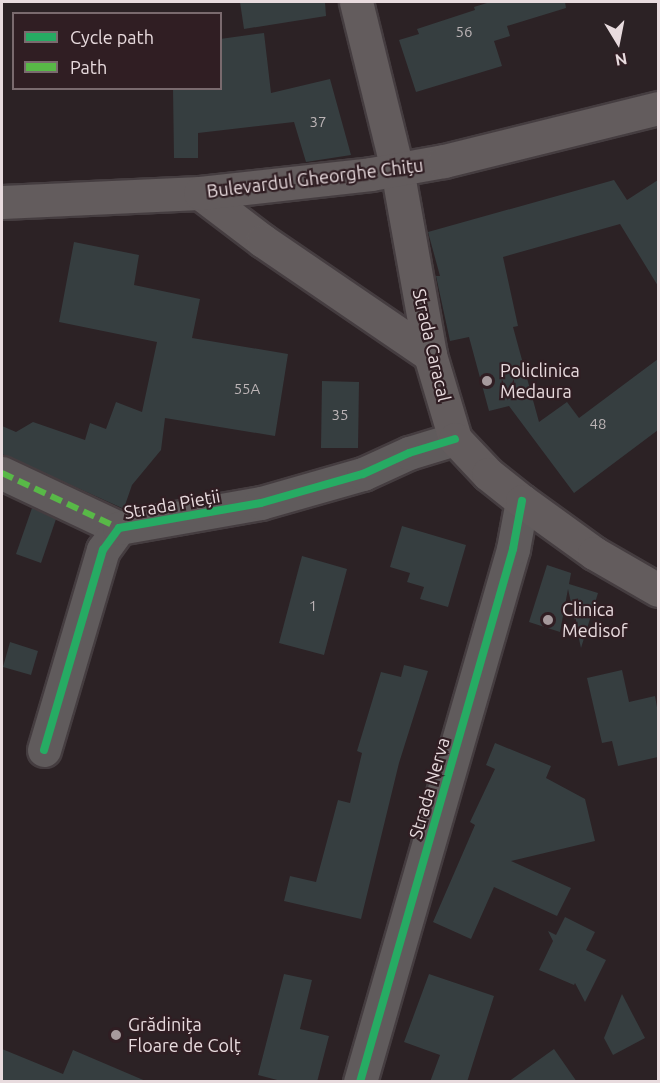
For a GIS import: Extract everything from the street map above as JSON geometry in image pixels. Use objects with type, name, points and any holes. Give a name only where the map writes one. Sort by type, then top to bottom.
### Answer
[{"type":"main road","name":"Strada Caracal","points":[[356,2],[397,170],[430,355],[456,439],[488,474],[522,501],[594,553],[658,590]]},
{"type":"main road","name":"Bulevardul Gheorghe Chițu","points":[[2,202],[200,193],[397,170],[444,161],[658,108]]},
{"type":"main road","points":[[200,193],[263,241],[430,355]]},
{"type":"street","name":"Strada Pieții","points":[[2,473],[119,528],[261,503],[363,474],[409,453],[456,439]]},
{"type":"street","name":"Strada Nerva","points":[[360,1082],[509,562],[522,501]]},
{"type":"street","name":"Strada Pieții","points":[[44,750],[103,550],[119,528]]},
{"type":"building","points":[[240,2],[325,2],[326,16],[244,29]]},
{"type":"building","points":[[490,2],[565,2],[566,8],[507,26],[510,36],[494,41],[502,66],[416,92],[399,40],[419,34],[417,29],[475,10],[474,7]]},
{"type":"building","points":[[264,33],[271,93],[330,79],[351,155],[306,162],[294,122],[198,133],[198,158],[174,158],[173,90],[222,90],[222,39]]},
{"type":"building","points":[[614,180],[627,200],[658,180],[658,286],[620,224],[503,257],[518,326],[513,327],[539,422],[567,402],[579,418],[658,359],[658,430],[574,493],[509,406],[489,411],[469,337],[450,341],[436,276],[440,276],[428,232]]},
{"type":"building","points":[[74,242],[139,255],[134,285],[200,299],[192,338],[288,354],[275,436],[165,418],[161,450],[132,485],[124,508],[2,454],[2,426],[16,432],[33,422],[85,440],[90,423],[106,429],[116,402],[142,412],[157,342],[59,322]]},
{"type":"building","points":[[322,381],[359,382],[358,448],[321,448]]},
{"type":"building","points":[[32,508],[56,519],[41,563],[16,554]]},
{"type":"building","points":[[402,526],[466,545],[448,607],[420,599],[424,587],[407,582],[410,573],[390,567]]},
{"type":"building","points":[[302,556],[347,569],[324,655],[279,643]]},
{"type":"building","points":[[547,565],[571,573],[569,584],[598,593],[581,648],[568,589],[560,632],[529,622]]},
{"type":"building","points":[[10,642],[38,651],[31,675],[3,667]]},
{"type":"building","points":[[404,665],[428,671],[399,763],[361,919],[284,901],[290,876],[316,882],[338,800],[350,803],[362,753],[357,751],[381,672],[401,677]]},
{"type":"building","points":[[622,670],[629,702],[655,696],[658,713],[658,757],[618,766],[612,741],[602,743],[587,678]]},
{"type":"building","points":[[495,743],[551,766],[546,778],[585,799],[595,841],[511,861],[571,888],[557,916],[494,887],[471,939],[433,922],[475,825],[470,822],[495,769],[486,765]]},
{"type":"building","points":[[565,917],[595,932],[586,950],[606,960],[585,1002],[575,983],[574,985],[539,970],[553,941],[548,931],[556,935]]},
{"type":"building","points":[[284,974],[312,980],[300,1029],[329,1036],[317,1082],[285,1082],[258,1075]]},
{"type":"building","points":[[429,974],[494,996],[467,1082],[430,1082],[440,1055],[404,1042]]},
{"type":"building","points":[[622,994],[645,1038],[613,1055],[604,1038]]},
{"type":"building","points":[[2,1049],[63,1074],[73,1050],[148,1082],[2,1082]]},
{"type":"building","points":[[554,1049],[577,1082],[508,1082]]},
{"type":"marked path","points":[[2,473],[119,528]]},
{"type":"cycle path","points":[[44,750],[103,550],[119,528],[261,503],[363,474],[409,453],[455,439]]},
{"type":"cycle path","points":[[360,1082],[513,549],[522,501]]},
{"type":"place","name":"Policlinica Medaura","points":[[487,381]]},
{"type":"place","name":"Clinica Medisof","points":[[548,620]]},
{"type":"place","name":"Grădinița Floare de Colț","points":[[116,1035]]}]
